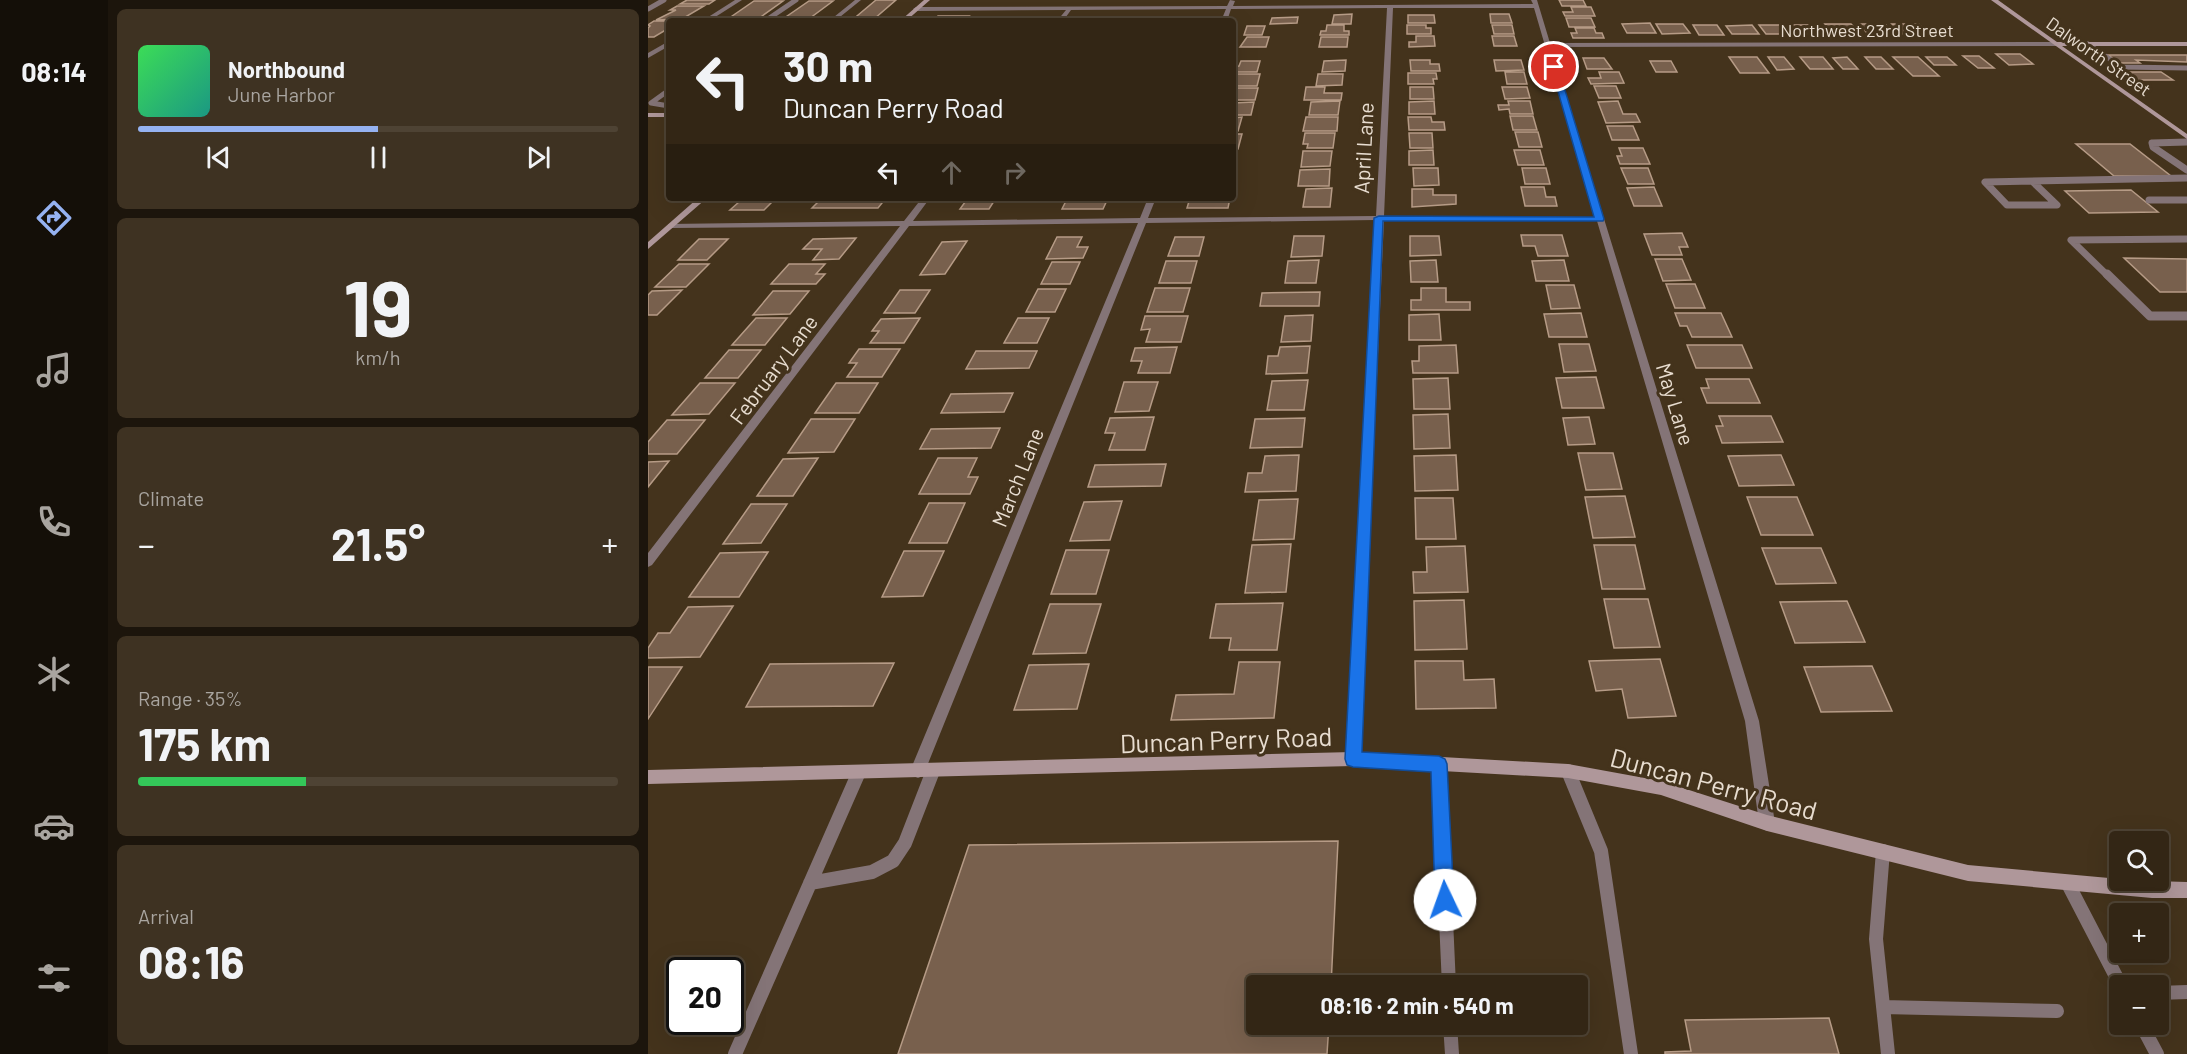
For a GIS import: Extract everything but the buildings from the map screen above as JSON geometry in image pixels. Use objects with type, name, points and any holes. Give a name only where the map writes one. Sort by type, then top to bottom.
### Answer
[{"type":"street","points":[[710,18],[739,0]]},
{"type":"street","points":[[836,18],[858,0]]},
{"type":"street","points":[[906,18],[927,0]]},
{"type":"street","points":[[1225,18],[1233,0]]},
{"type":"street","name":"Dalworth Street","points":[[1994,0],[2187,140]]},
{"type":"street","points":[[916,9],[1535,3]]},
{"type":"street","name":"May Lane","points":[[1535,3],[1752,721],[1767,823]]},
{"type":"street","name":"April Lane","points":[[1353,759],[1390,6]]},
{"type":"street","points":[[1063,18],[1071,8]]},
{"type":"street","name":"Northwest 23rd Street","points":[[1548,45],[2187,44]]},
{"type":"street","points":[[648,56],[666,45]]},
{"type":"street","points":[[648,115],[666,115]]},
{"type":"street","points":[[648,246],[700,201]]},
{"type":"street","name":"February Lane","points":[[648,562],[924,201]]},
{"type":"street","name":"March Lane","points":[[926,771],[1151,201]]},
{"type":"street","points":[[671,226],[1379,218],[1599,219]]},
{"type":"street","name":"Duncan Perry Road","points":[[648,777],[1353,759],[1568,771],[1661,788],[1767,823],[1968,873],[2152,890],[2187,890]]},
{"type":"lane","points":[[648,9],[664,0]]},
{"type":"lane","points":[[769,18],[796,0]]},
{"type":"lane","points":[[2088,44],[2121,67],[2187,68]]},
{"type":"lane","points":[[666,92],[651,103],[666,106]]},
{"type":"lane","points":[[2187,140],[2152,143],[2153,147],[2187,170]]},
{"type":"lane","points":[[2033,182],[2057,205],[2007,205],[1985,183],[2187,178]]},
{"type":"lane","points":[[2149,200],[2187,200]]},
{"type":"lane","points":[[2187,239],[2071,240],[2150,316],[2187,316]]},
{"type":"lane","points":[[1439,764],[1449,975]]},
{"type":"lane","points":[[810,883],[872,872],[893,861],[905,843],[926,771]]},
{"type":"lane","points":[[1568,771],[1600,851],[1631,1054]]},
{"type":"lane","points":[[735,1054],[859,772]]},
{"type":"lane","points":[[1883,852],[1876,939],[1888,1054]]},
{"type":"lane","points":[[2067,882],[2115,975]]},
{"type":"lane","points":[[2169,993],[2187,992]]},
{"type":"lane","points":[[1883,1007],[2057,1011]]},
{"type":"lane","points":[[1451,1035],[1452,1054]]},
{"type":"lane","points":[[2147,1035],[2157,1054]]},
{"type":"route","points":[[1445,900],[1439,764],[1353,759],[1379,218],[1599,219],[1554,67]]}]
